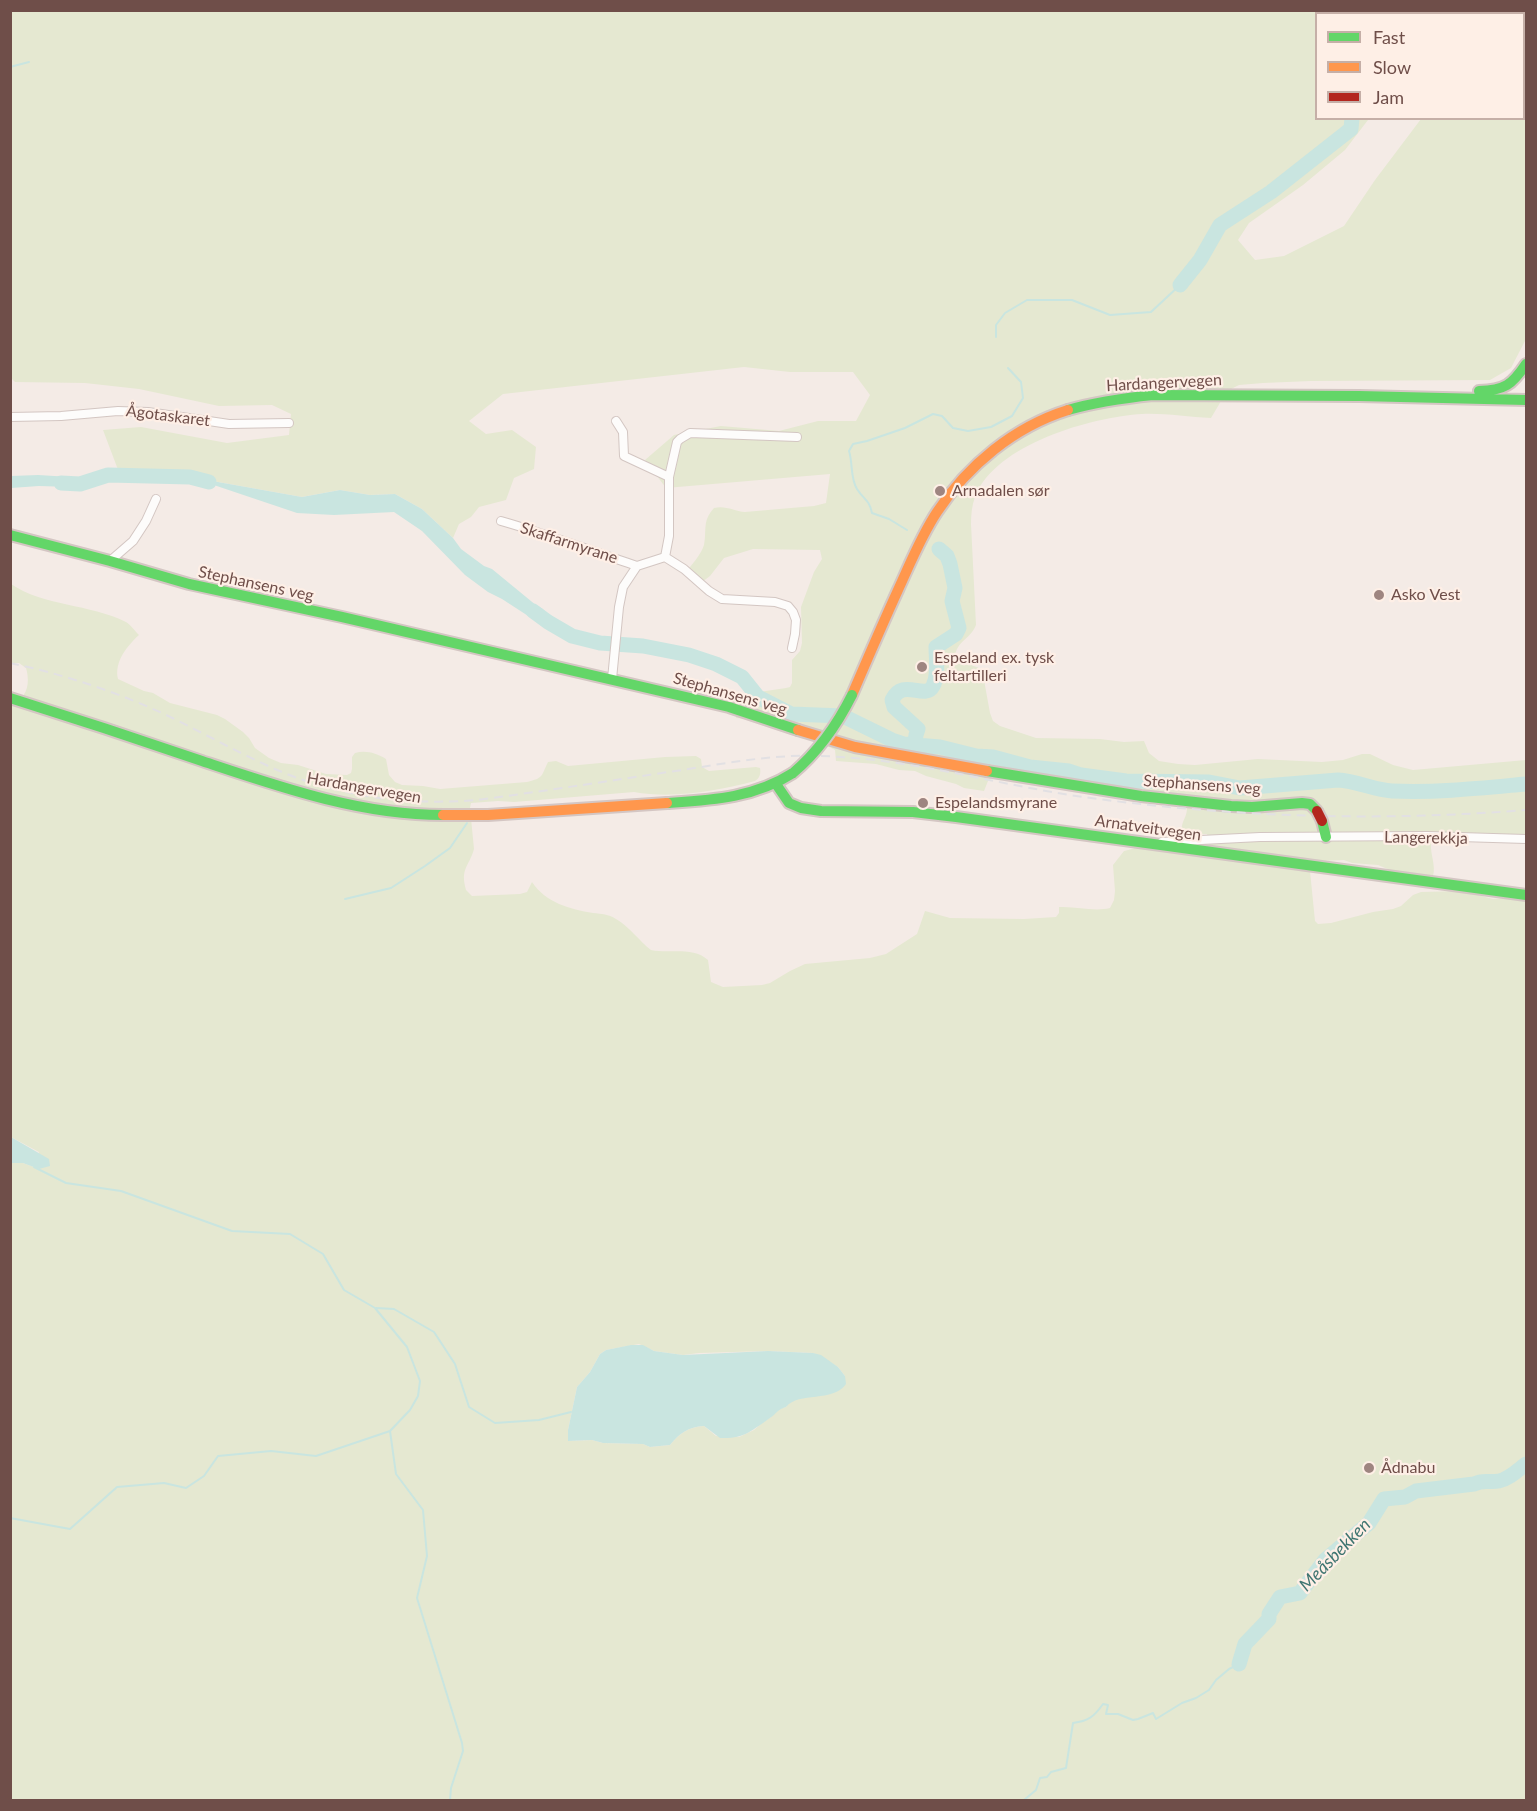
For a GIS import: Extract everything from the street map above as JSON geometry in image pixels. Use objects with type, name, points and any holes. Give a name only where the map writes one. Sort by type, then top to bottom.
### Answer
[{"type":"main road","points":[[1359,396],[1405,390],[1494,390],[1511,384],[1527,364]]},
{"type":"main road","name":"Hardangervegen","points":[[10,698],[284,788],[366,807],[423,815],[488,814],[708,800],[743,795],[776,784],[807,762],[823,744],[852,695],[915,552],[937,513],[968,472],[989,453],[1013,435],[1040,421],[1068,409],[1120,398],[1183,394],[1408,396],[1527,400]]},
{"type":"main road","points":[[1408,396],[1444,404],[1527,406]]},
{"type":"main road","name":"Stephansens veg","points":[[10,535],[189,584],[365,622],[729,707],[808,734],[855,747],[1024,778],[1141,796],[1252,807],[1302,802],[1310,804],[1319,816],[1326,837]]},
{"type":"main road","name":"Arnatveitvegen","points":[[776,784],[789,803],[801,808],[913,812],[1527,895]]},
{"type":"street","name":"Ågotaskaret","points":[[10,417],[118,411],[148,412],[229,424],[290,423]]},
{"type":"street","points":[[616,421],[623,432],[624,456],[669,477]]},
{"type":"street","points":[[792,648],[796,621],[788,606],[775,602],[722,599],[665,557],[669,536],[669,477],[677,442],[680,438],[690,433],[797,437]]},
{"type":"street","points":[[110,561],[133,541],[156,499]]},
{"type":"street","name":"Skaffarmyrane","points":[[501,521],[547,534],[637,566],[665,557]]},
{"type":"street","name":"Skaffarmyrane","points":[[612,679],[623,587],[637,566]]},
{"type":"street","name":"Langerekkja","points":[[1151,843],[1260,837],[1426,836],[1527,839]]},
{"type":"green space","points":[[11,11],[1418,11],[1315,12],[1315,120],[1368,120],[1345,150],[1303,185],[1249,223],[1238,240],[1255,260],[1284,256],[1344,226],[1420,120],[1525,120],[1525,12],[1522,12],[1526,11],[1526,339],[1511,368],[1490,380],[1311,381],[1239,385],[1227,391],[1211,418],[1150,414],[1121,416],[1072,428],[1023,448],[1002,462],[986,478],[974,500],[971,524],[976,625],[959,646],[955,663],[982,669],[990,713],[993,721],[1000,726],[1036,738],[1144,741],[1149,753],[1159,761],[1195,765],[1258,759],[1322,762],[1370,754],[1393,765],[1413,770],[1526,760],[1526,837],[1480,838],[1431,843],[1433,876],[1406,874],[1378,865],[1352,863],[1344,860],[1318,861],[1310,871],[1315,921],[1318,924],[1393,909],[1421,892],[1462,891],[1493,899],[1526,897],[1526,1800],[11,1800],[11,1163],[23,1163],[34,1167],[39,1152],[11,1137],[10,697],[21,698],[26,692],[28,680],[26,668],[19,663],[11,663],[11,584],[37,597],[112,616],[126,622],[139,635],[126,649],[120,661],[118,679],[153,693],[170,703],[225,719],[243,732],[255,748],[281,763],[298,765],[326,774],[347,775],[351,773],[352,757],[355,753],[371,753],[386,759],[389,775],[395,782],[402,785],[440,789],[527,782],[541,776],[548,762],[556,761],[568,766],[696,756],[701,759],[702,767],[709,771],[760,768],[760,775],[755,781],[695,793],[664,795],[634,792],[514,802],[498,801],[471,803],[470,808],[474,849],[466,868],[464,883],[466,890],[472,896],[520,894],[527,892],[532,882],[544,895],[559,904],[608,915],[616,919],[651,950],[688,952],[702,956],[708,960],[711,982],[723,987],[770,983],[805,964],[870,958],[886,954],[917,934],[925,911],[950,918],[1024,919],[1056,917],[1059,907],[1110,908],[1115,891],[1113,865],[1124,851],[1136,848],[1210,851],[1207,834],[1182,835],[1187,807],[1184,804],[1097,791],[1048,788],[994,776],[988,781],[984,791],[964,788],[915,771],[899,770],[876,764],[836,761],[835,750],[810,737],[791,734],[756,720],[736,718],[735,698],[739,695],[786,688],[792,683],[792,660],[800,651],[802,643],[801,607],[814,572],[822,559],[820,550],[753,549],[724,558],[710,576],[698,585],[685,574],[703,549],[706,521],[714,508],[745,512],[826,503],[830,474],[666,488],[645,460],[674,435],[721,426],[779,431],[818,421],[856,421],[870,395],[853,372],[790,372],[744,367],[503,394],[469,421],[486,434],[512,430],[536,447],[534,469],[514,478],[506,500],[479,507],[471,517],[459,524],[453,538],[422,509],[395,494],[370,495],[340,490],[302,497],[190,477],[120,475],[103,430],[141,427],[227,443],[289,435],[291,414],[272,405],[219,406],[139,389],[85,383],[15,382],[11,378]],"holes":[[[639,1344],[654,1351],[683,1355],[768,1351],[813,1353],[838,1367],[845,1376],[788,1403],[786,1407],[779,1409],[754,1430],[739,1437],[716,1436],[704,1426],[685,1431],[670,1445],[650,1447],[643,1444],[603,1443],[592,1440],[568,1441],[568,1430],[577,1387],[590,1372],[600,1354],[606,1350]]]},
{"type":"water","points":[[11,476],[71,477],[80,484],[71,487],[11,488]]},
{"type":"water","points":[[190,477],[302,497],[340,490],[370,495],[395,494],[422,509],[453,538],[461,549],[484,566],[492,569],[542,609],[547,615],[546,624],[539,623],[488,592],[465,575],[422,531],[394,512],[334,515],[297,513]]},
{"type":"water","points":[[11,1137],[49,1159],[50,1166],[39,1169],[23,1163],[11,1163]]},
{"type":"water","points":[[643,1345],[654,1351],[683,1355],[768,1351],[813,1353],[821,1355],[838,1367],[845,1376],[846,1384],[833,1393],[792,1402],[741,1436],[720,1438],[704,1426],[685,1431],[670,1445],[650,1447],[643,1444],[603,1443],[592,1440],[568,1441],[568,1430],[577,1387],[590,1372],[600,1354],[606,1350]]},
{"type":"waterway","points":[[10,67],[29,62]]},
{"type":"waterway","points":[[1180,285],[1200,260],[1220,225],[1271,192],[1351,129],[1352,120]]},
{"type":"waterway","points":[[996,337],[996,325],[1005,313],[1027,300],[1072,300],[1110,315],[1151,312],[1180,285]]},
{"type":"waterway","points":[[907,530],[889,519],[872,513],[853,480],[849,451],[853,444],[905,428],[933,414],[942,416],[953,428],[968,431],[991,427],[1012,416],[1023,398],[1021,382],[1008,368]]},
{"type":"waterway","points":[[61,483],[80,484],[108,475],[190,477],[209,482]]},
{"type":"waterway","points":[[915,745],[918,729],[894,707],[892,700],[902,690],[925,691],[933,686],[937,667],[936,647],[956,634],[959,628],[952,601],[955,588],[950,564],[947,556],[939,549]]},
{"type":"waterway","points":[[533,611],[572,636],[600,643],[643,646],[689,655],[716,664],[742,677],[758,697],[791,714],[843,716],[904,744],[940,747],[1030,767],[1126,781],[1209,782],[1240,788],[1338,780],[1385,790],[1409,791],[1459,790],[1526,784]]},
{"type":"waterway","points":[[345,899],[391,888],[450,848],[467,823]]},
{"type":"waterway","points":[[10,1518],[70,1529],[117,1487],[164,1483],[186,1488],[204,1476],[218,1456],[271,1451],[316,1456],[390,1431],[410,1410],[418,1396],[420,1381],[407,1347],[375,1308],[344,1290],[323,1254],[290,1234],[232,1231],[121,1191],[66,1183],[34,1167]]},
{"type":"waterway","points":[[376,1308],[394,1309],[434,1332],[455,1364],[469,1407],[495,1423],[539,1420],[571,1412]]},
{"type":"waterway","points":[[390,1431],[396,1474],[423,1510],[427,1556],[417,1598],[462,1743],[463,1751],[451,1788],[450,1800]]},
{"type":"waterway","name":"Meåsbekken","points":[[1239,1664],[1245,1644],[1269,1619],[1269,1614],[1280,1597],[1300,1593],[1325,1560],[1369,1523],[1384,1499],[1405,1497],[1416,1491],[1499,1481],[1526,1464]]},
{"type":"waterway","points":[[1024,1800],[1036,1790],[1040,1778],[1066,1768],[1073,1723],[1090,1718],[1103,1704],[1108,1705],[1106,1714],[1118,1714],[1133,1720],[1153,1713],[1156,1719],[1209,1690],[1216,1680],[1239,1664]]},
{"type":"railway","points":[[10,663],[49,672],[125,697],[289,775],[342,791],[395,800],[477,800],[734,762],[803,756],[884,761],[1044,791],[1188,809],[1357,816],[1414,816],[1526,810]]},
{"type":"traffic: fast","points":[[1479,391],[1502,388],[1512,382],[1526,364]]},
{"type":"traffic: fast","points":[[1068,410],[1153,395],[1526,400]]},
{"type":"traffic: fast","points":[[10,535],[189,584],[342,617],[729,707],[798,730]]},
{"type":"traffic: fast","points":[[793,773],[827,737],[852,695]]},
{"type":"traffic: fast","points":[[10,698],[321,798],[381,810],[443,815]]},
{"type":"traffic: fast","points":[[987,771],[1141,796],[1252,807],[1302,803],[1310,804],[1317,811]]},
{"type":"traffic: fast","points":[[667,803],[716,799],[748,793],[793,773]]},
{"type":"traffic: fast","points":[[776,784],[789,803],[801,808],[821,811],[913,812],[956,817],[1526,895]]},
{"type":"traffic: fast","points":[[1322,821],[1326,837]]},
{"type":"traffic: slow","points":[[852,695],[921,540],[949,495],[978,464],[1011,437],[1029,426],[1068,410]]},
{"type":"traffic: slow","points":[[798,730],[855,747],[987,771]]},
{"type":"traffic: slow","points":[[443,815],[488,815],[667,803]]},
{"type":"traffic: jam","points":[[1317,811],[1322,821]]},
{"type":"place","name":"Arnadalen sør","points":[[940,491]]},
{"type":"place","name":"Asko Vest","points":[[1379,595]]},
{"type":"place","name":"Espeland ex. tysk feltartilleri","points":[[922,667]]},
{"type":"place","name":"Espelandsmyrane","points":[[923,803]]},
{"type":"place","name":"Ådnabu","points":[[1369,1468]]}]
